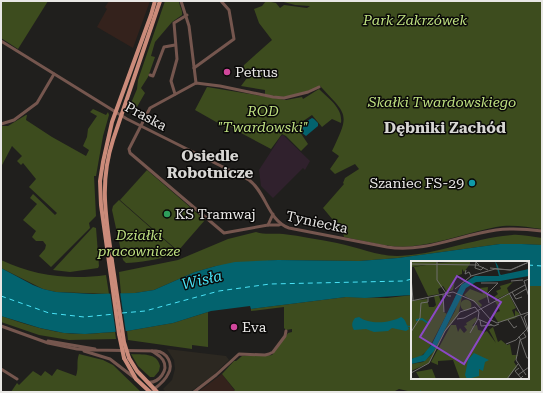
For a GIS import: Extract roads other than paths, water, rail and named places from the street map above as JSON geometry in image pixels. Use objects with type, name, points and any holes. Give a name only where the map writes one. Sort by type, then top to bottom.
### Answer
[{"type":"main road","points":[[152,391],[136,379],[127,358],[101,205],[100,181],[106,144],[115,112],[155,1]]},
{"type":"main road","points":[[111,261],[105,207],[104,182],[108,154],[160,1]]},
{"type":"main road","points":[[127,358],[147,382],[152,391]]},
{"type":"street","points":[[181,1],[187,15],[196,83]]},
{"type":"street","points":[[194,68],[234,40],[229,10],[221,1]]},
{"type":"street","points":[[176,94],[172,81],[177,59],[174,23],[187,15]]},
{"type":"street","name":"Praska","points":[[1,41],[115,112],[249,180],[258,188],[273,214],[281,224]]},
{"type":"street","points":[[150,75],[153,76],[164,47],[176,45]]},
{"type":"street","points":[[1,124],[14,120],[37,103],[54,74]]},
{"type":"street","points":[[140,126],[150,108],[196,83],[284,98],[308,92],[319,86]]},
{"type":"street","name":"Tyniecka","points":[[140,126],[129,151],[224,233],[281,224],[298,230],[387,247],[400,248],[424,246],[514,228],[542,231]]},
{"type":"street","points":[[268,225],[273,214]]},
{"type":"street","points":[[1,326],[58,346],[91,350],[158,351],[164,354],[169,360],[169,372],[167,377],[152,391]]},
{"type":"street","points":[[194,392],[216,375],[239,354],[266,355],[273,352],[285,336],[286,331]]},
{"type":"street","points":[[46,342],[55,342],[96,350]]},
{"type":"street","points":[[77,349],[110,359],[136,379]]},
{"type":"street","points":[[147,382],[153,382],[158,379],[163,373],[164,368],[161,357],[152,351]]},
{"type":"street","points":[[1,369],[17,379]]},
{"type":"water","points":[[312,118],[318,123],[318,126],[306,136],[301,132],[299,126]]},
{"type":"water","name":"Wisła","points":[[500,244],[542,245],[542,286],[529,286],[529,261],[411,261],[411,295],[365,298],[346,297],[251,309],[250,306],[211,311],[173,323],[127,331],[85,334],[64,333],[40,328],[1,316],[1,268],[33,285],[56,292],[93,294],[135,293],[154,290],[195,272],[235,262],[278,260],[359,261],[398,258]]},
{"type":"water","points":[[359,317],[364,320],[374,322],[386,322],[401,317],[409,329],[406,331],[392,328],[388,331],[374,332],[366,329],[354,330],[352,327],[353,322],[355,318]]},
{"type":"waterway","points":[[407,326],[411,327]]},
{"type":"place","name":"Petrus","points":[[227,72]]},
{"type":"place","name":"Szaniec FS-29","points":[[472,183]]},
{"type":"place","name":"KS Tramwaj","points":[[167,214]]},
{"type":"place","name":"Eva","points":[[234,327]]},
{"type":"district","name":"Dębniki Zachód","points":[[445,128]]},
{"type":"district","name":"Osiedle Robotnicze","points":[[210,164]]},
{"type":"park label","name":"Park Zakrzówek","points":[[415,20]]},
{"type":"park label","name":"Skałki Twardowskiego","points":[[442,102]]},
{"type":"park label","name":"ROD \"Twardowski\"","points":[[263,120]]},
{"type":"park label","name":"Działki pracownicze","points":[[139,244]]}]
